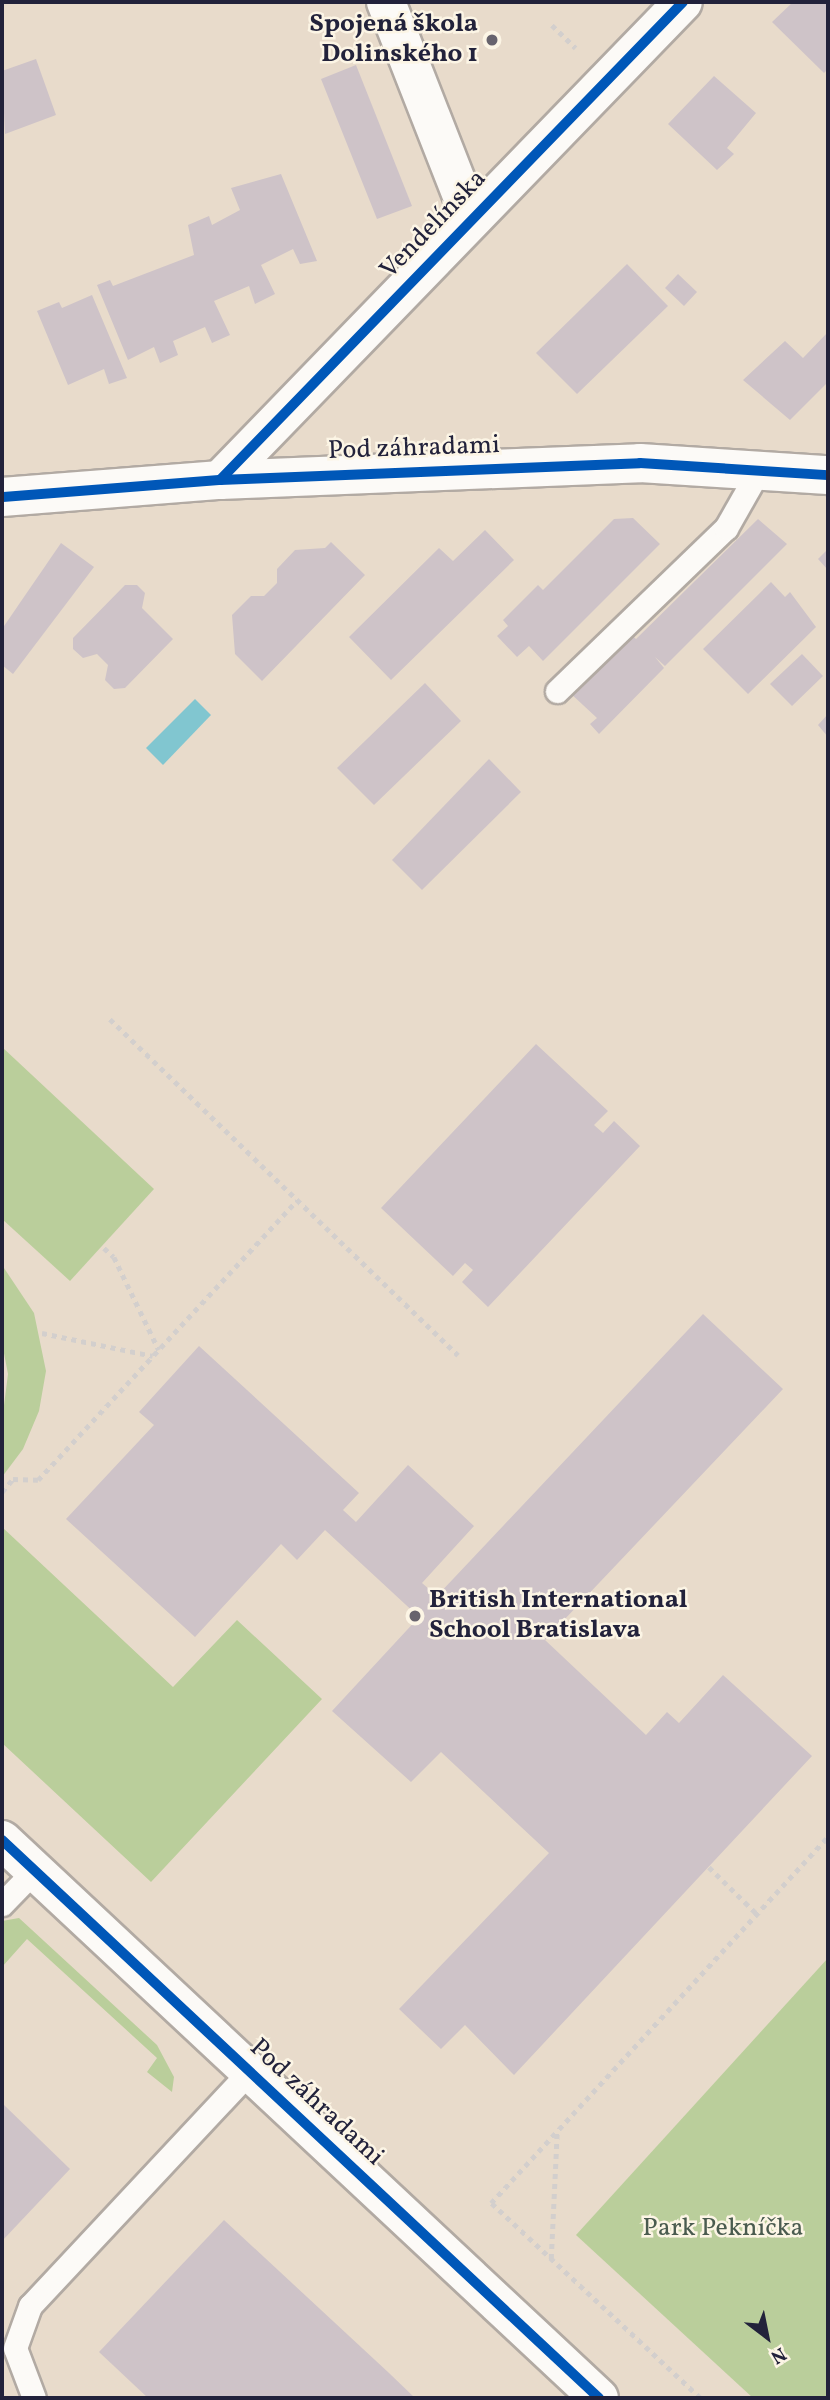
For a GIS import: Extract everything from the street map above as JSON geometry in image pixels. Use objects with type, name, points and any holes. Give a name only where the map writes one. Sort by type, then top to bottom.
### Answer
[{"type":"street","points":[[386,2],[471,219]]},
{"type":"street","name":"Vendelínska","points":[[220,480],[683,2]]},
{"type":"street","name":"Pod záhradami","points":[[2,497],[220,480],[640,463],[828,475]]},
{"type":"street","name":"Pod záhradami","points":[[2,1840],[600,2398]]},
{"type":"lane","points":[[556,691],[726,527],[759,470]]},
{"type":"lane","points":[[2,1904],[34,1871]]},
{"type":"lane","points":[[34,2398],[15,2348],[30,2306],[249,2072]]},
{"type":"path","points":[[552,24],[582,55]]},
{"type":"path","points":[[110,1019],[458,1355]]},
{"type":"path","points":[[2,1492],[13,1479],[38,1480],[297,1200]]},
{"type":"path","points":[[104,1248],[114,1257],[159,1350]]},
{"type":"path","points":[[42,1333],[153,1356]]},
{"type":"path","points":[[700,2398],[491,2203],[828,1837]]},
{"type":"path","points":[[709,1867],[757,1914]]},
{"type":"path","points":[[551,2259],[557,2130]]},
{"type":"green space","points":[[2,1047],[154,1189],[70,1281],[2,1219]]},
{"type":"green space","points":[[2,1265],[34,1313],[46,1371],[39,1411],[23,1449],[2,1477],[2,1421],[8,1374],[2,1343]]},
{"type":"green space","points":[[2,1527],[173,1687],[237,1620],[322,1699],[151,1882],[2,1743]]},
{"type":"green space","points":[[19,1918],[157,2045],[174,2077],[172,2092],[147,2072],[157,2058],[27,1939],[2,1967],[2,1921]]},
{"type":"green space","name":"Park Pekníčka","points":[[828,1958],[828,2398],[753,2398],[576,2235]]},
{"type":"water","points":[[195,699],[211,715],[163,765],[146,748]]},
{"type":"building","points":[[793,2],[828,2],[828,69],[824,73],[772,22]]},
{"type":"building","points":[[36,59],[56,115],[5,134],[2,71]]},
{"type":"building","points":[[356,65],[412,206],[377,219],[321,79]]},
{"type":"building","points":[[714,76],[756,113],[727,148],[734,154],[717,170],[668,124]]},
{"type":"building","points":[[281,174],[317,261],[300,264],[293,249],[261,265],[275,294],[255,304],[249,286],[214,301],[230,335],[212,343],[205,327],[173,341],[178,355],[160,363],[154,347],[128,360],[97,285],[110,280],[113,286],[194,255],[188,225],[209,216],[212,225],[240,210],[231,188]]},
{"type":"building","points":[[627,264],[668,306],[577,394],[536,353]]},
{"type":"building","points":[[678,274],[697,292],[684,306],[665,288]]},
{"type":"building","points":[[92,295],[127,378],[109,384],[104,369],[68,385],[37,311],[59,302],[62,308]]},
{"type":"building","points":[[828,332],[828,382],[790,420],[743,380],[785,341],[803,358]]},
{"type":"building","points":[[633,518],[660,544],[543,661],[529,646],[517,657],[497,636],[508,626],[503,620],[538,585],[543,590],[614,519]]},
{"type":"building","points":[[758,519],[787,544],[665,666],[655,657],[664,668],[599,734],[590,724],[597,718],[569,692],[628,632],[636,639]]},
{"type":"building","points":[[485,530],[514,560],[391,680],[349,637],[439,548],[453,561]]},
{"type":"building","points":[[331,542],[365,575],[262,681],[235,654],[232,615],[251,596],[264,596],[277,583],[277,569],[295,550],[325,548]]},
{"type":"building","points":[[61,543],[94,567],[13,674],[2,665],[2,629]]},
{"type":"building","points":[[828,549],[828,570],[818,559]]},
{"type":"building","points":[[771,582],[785,597],[790,592],[816,627],[748,694],[703,649]]},
{"type":"building","points":[[125,585],[137,585],[145,593],[142,608],[173,639],[125,688],[114,689],[105,680],[108,665],[97,654],[83,658],[73,649],[73,638]]},
{"type":"building","points":[[802,654],[823,676],[792,706],[770,684]]},
{"type":"building","points":[[425,683],[461,721],[374,805],[337,768]]},
{"type":"building","points":[[828,714],[828,737],[818,725]]},
{"type":"building","points":[[489,759],[521,792],[422,890],[392,860]]},
{"type":"building","points":[[536,1044],[608,1111],[594,1125],[603,1133],[614,1121],[640,1146],[488,1307],[462,1282],[473,1270],[465,1263],[453,1276],[381,1208]]},
{"type":"building","points":[[703,1314],[783,1389],[545,1640],[646,1735],[667,1712],[679,1723],[723,1675],[812,1756],[514,2075],[465,2025],[441,2049],[399,2009],[549,1853],[441,1752],[411,1782],[332,1711],[419,1617],[325,1530],[297,1560],[281,1544],[195,1637],[66,1519],[154,1425],[139,1412],[199,1346],[359,1493],[343,1510],[356,1522],[408,1465],[474,1526],[422,1583],[437,1596]]},
{"type":"building","points":[[2,2103],[70,2169],[2,2241]]},
{"type":"building","points":[[224,2220],[415,2398],[148,2398],[99,2352]]},
{"type":"cycle path","points":[[220,480],[683,2]]},
{"type":"cycle path","points":[[2,497],[220,480],[640,463],[828,475]]},
{"type":"cycle path","points":[[2,1840],[599,2398]]},
{"type":"place","name":"Spojená škola Dolinského 1","points":[[492,40]]},
{"type":"place","name":"British International School Bratislava","points":[[415,1616]]}]
